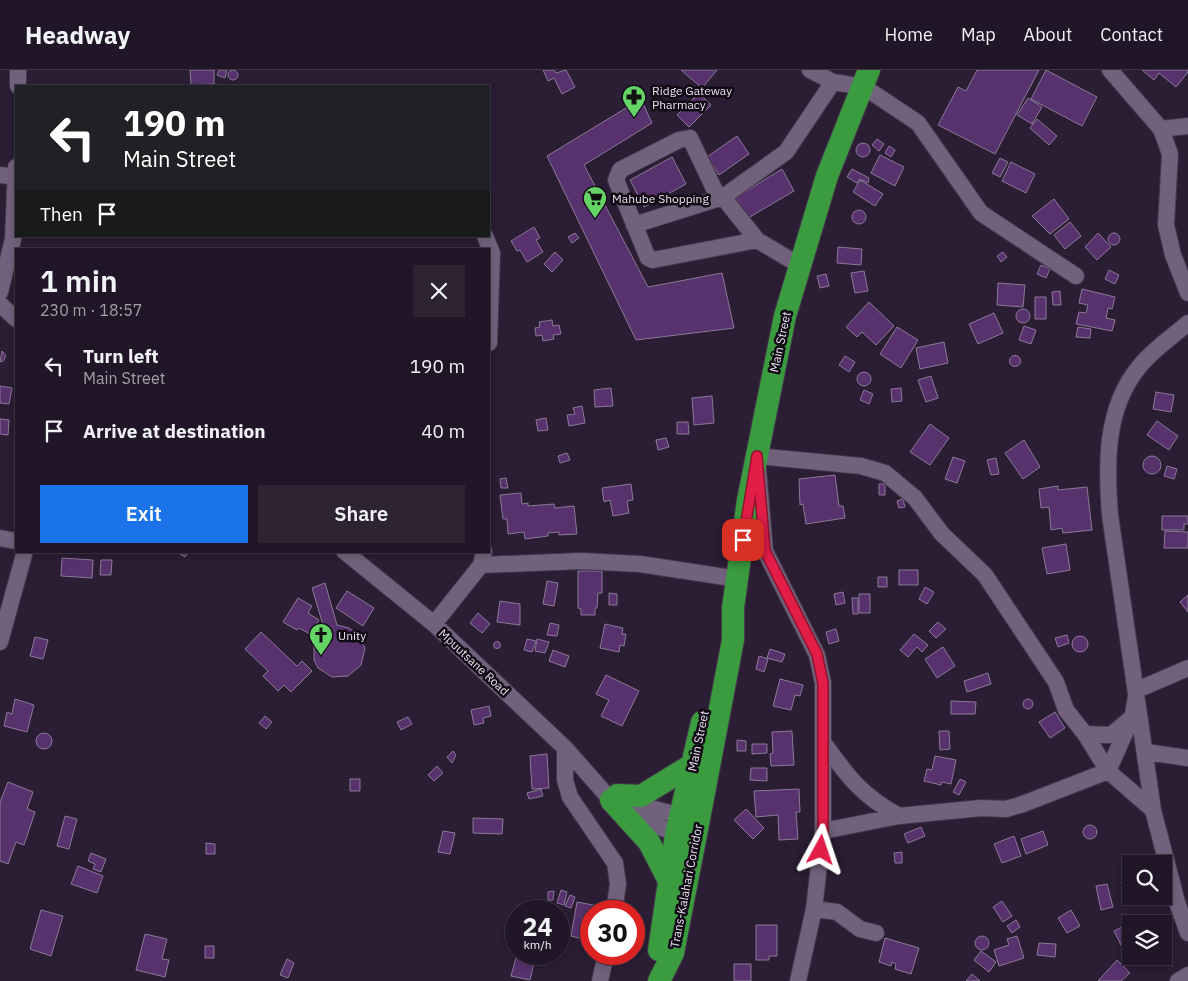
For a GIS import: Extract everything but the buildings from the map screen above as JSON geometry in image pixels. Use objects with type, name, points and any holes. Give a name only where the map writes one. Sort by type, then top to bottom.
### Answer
[{"type":"highway","name":"Main Street","points":[[687,827],[733,640],[733,608],[748,500],[785,316],[799,264],[827,176],[867,78]]},
{"type":"highway","name":"Main Street","points":[[687,827],[693,764],[720,638],[733,608]]},
{"type":"highway","points":[[614,798],[641,796],[693,764]]},
{"type":"highway","points":[[614,798],[649,842],[668,879]]},
{"type":"highway","name":"Trans-Kalahari Corridor","points":[[655,981],[668,879],[687,827]]},
{"type":"highway","name":"Trans-Kalahari Corridor","points":[[659,981],[673,953],[687,827]]},
{"type":"street","points":[[18,70],[18,85]]},
{"type":"street","points":[[810,70],[833,82],[867,78],[918,122],[981,213],[1076,276]]},
{"type":"street","points":[[1110,70],[1161,129],[1170,154],[1166,224],[1173,255],[1188,293]]},
{"type":"street","points":[[634,225],[723,197],[786,152],[833,82]]},
{"type":"street","points":[[1161,129],[1188,126]]},
{"type":"street","points":[[757,240],[653,260],[648,258],[616,180],[616,175],[620,170],[685,138],[690,138],[717,194],[723,197],[757,240],[799,264]]},
{"type":"street","points":[[0,175],[15,177]]},
{"type":"street","points":[[0,292],[13,239],[15,198]]},
{"type":"street","points":[[490,248],[492,253],[490,313]]},
{"type":"street","points":[[0,304],[15,318]]},
{"type":"street","points":[[1188,323],[1140,365],[1127,383],[1120,397],[1112,424],[1108,450],[1107,484],[1153,810],[1177,902],[1188,933]]},
{"type":"street","points":[[798,981],[814,909],[823,831],[823,683],[819,664],[793,602],[765,551],[757,456],[861,466],[885,473],[915,498],[942,534],[985,575],[1056,682],[1066,710],[1085,734],[1108,771],[1153,810]]},
{"type":"street","points":[[0,538],[15,541]]},
{"type":"street","points":[[0,642],[6,596],[25,553]]},
{"type":"street","name":"Mpuutsane Road","points":[[346,553],[434,624],[565,748],[595,784],[614,798],[642,806],[687,827]]},
{"type":"street","points":[[434,624],[482,558],[640,564],[738,579]]},
{"type":"street","points":[[1137,690],[1188,668]]},
{"type":"street","points":[[823,831],[899,816],[981,808],[1006,809],[1108,771],[1133,716],[1137,690]]},
{"type":"street","points":[[1085,734],[1111,735],[1133,716]]},
{"type":"street","points":[[823,742],[851,782],[874,802],[899,816]]},
{"type":"street","points":[[565,748],[565,780],[570,797],[615,863],[618,884],[616,900]]},
{"type":"street","points":[[1146,752],[1188,758]]},
{"type":"street","points":[[814,909],[837,912],[860,929],[876,933]]},
{"type":"street","points":[[606,965],[606,979]]},
{"type":"street","points":[[1178,981],[1188,976]]},
{"type":"place","name":"Ridge Gateway Pharmacy","points":[[634,118]]},
{"type":"place","name":"Mahube Shopping","points":[[595,219]]},
{"type":"place","name":"Unity","points":[[321,656]]},
{"type":"route","points":[[743,540],[748,500],[757,456],[765,551],[793,602],[817,654],[823,683],[823,831],[821,850]]}]
